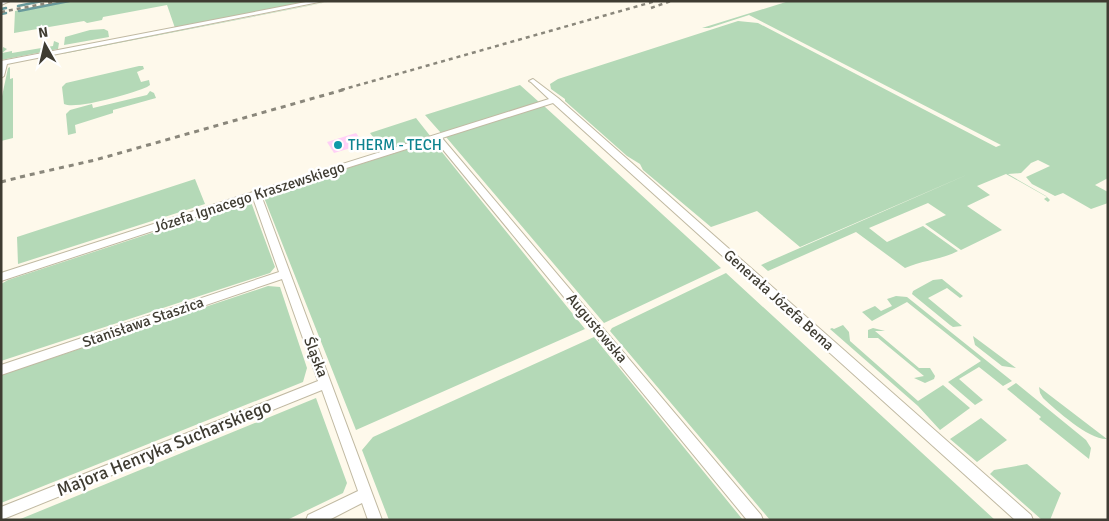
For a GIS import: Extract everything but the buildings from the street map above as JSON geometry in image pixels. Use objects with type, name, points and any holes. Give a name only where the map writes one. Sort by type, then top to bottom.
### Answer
[{"type":"street","points":[[1,3],[7,1]]},
{"type":"street","points":[[1,76],[3,63],[320,1]]},
{"type":"street","name":"Generała Józefa Bema","points":[[533,81],[1026,520]]},
{"type":"street","name":"Józefa Ignacego Kraszewskiego","points":[[1,277],[555,100]]},
{"type":"street","name":"Augustowska","points":[[437,137],[756,520]]},
{"type":"street","name":"Śląska","points":[[256,194],[375,520]]},
{"type":"street","name":"Stanisława Staszica","points":[[1,370],[285,274]]},
{"type":"street","name":"Majora Henryka Sucharskiego","points":[[1,514],[326,383]]},
{"type":"street","points":[[313,520],[366,494]]},
{"type":"green space","points":[[64,1],[312,1],[175,28],[167,5],[103,17],[102,20],[87,23],[84,21],[14,33],[15,11]]},
{"type":"green space","points":[[332,1],[308,6],[62,54],[68,52]]},
{"type":"green space","points":[[789,1],[1108,1],[1108,178],[1095,185],[1108,192],[1108,203],[1091,209],[1063,193],[1055,196],[1032,184],[1026,177],[1050,166],[1038,160],[1031,163],[1021,173],[1008,174],[1047,197],[1006,174],[977,186],[990,195],[967,206],[1002,230],[961,250],[925,224],[946,215],[928,203],[869,228],[887,242],[923,226],[958,251],[952,254],[905,268],[856,232],[768,271],[761,265],[971,173],[800,247],[757,211],[711,227],[643,170],[640,164],[627,156],[565,99],[551,89],[550,84],[558,79],[738,21],[758,23],[996,147],[1001,145],[749,15],[709,28],[702,28]]},
{"type":"green space","points":[[104,29],[108,31],[109,37],[64,45],[65,37],[90,30]]},
{"type":"green space","points":[[54,41],[59,43],[58,49],[1,60],[2,53],[53,46]]},
{"type":"green space","points":[[143,66],[144,69],[137,72],[141,82],[149,80],[150,85],[147,87],[118,97],[92,103],[80,105],[64,104],[62,87],[66,83]]},
{"type":"green space","points":[[10,67],[10,79],[13,78],[13,138],[1,141],[1,101],[8,68]]},
{"type":"green space","points":[[520,85],[539,102],[441,133],[425,115]]},
{"type":"green space","points":[[150,91],[154,93],[156,98],[113,110],[113,113],[75,125],[76,133],[68,135],[66,114],[70,110],[92,104],[93,108],[147,95]]},
{"type":"green space","points":[[544,106],[721,268],[604,323],[446,137]]},
{"type":"green space","points":[[416,118],[431,137],[384,151],[370,133]]},
{"type":"green space","points":[[433,141],[585,329],[356,430],[263,195]]},
{"type":"green space","points":[[195,179],[205,204],[18,264],[17,237]]},
{"type":"green space","points":[[246,202],[251,202],[275,267],[270,273],[1,361],[1,284],[8,280]]},
{"type":"green space","points":[[726,273],[995,520],[770,520],[610,331],[612,328]]},
{"type":"green space","points":[[942,279],[963,296],[960,298],[947,288],[928,298],[962,326],[953,327],[912,294],[913,291],[933,280]]},
{"type":"green space","points":[[268,286],[280,287],[307,368],[303,382],[1,503],[1,375]]},
{"type":"green space","points":[[896,296],[907,297],[1012,381],[1003,386],[979,367],[959,379],[983,400],[975,405],[948,382],[981,361],[907,302],[872,321],[862,312],[875,306],[881,311],[892,306],[887,299]]},
{"type":"green space","points":[[843,325],[849,332],[850,341],[918,401],[943,385],[970,408],[940,430],[918,406],[830,329]]},
{"type":"green space","points":[[873,328],[885,331],[875,331],[919,368],[930,368],[935,376],[934,379],[925,383],[914,378],[924,376],[878,338],[868,338],[868,330]]},
{"type":"green space","points":[[973,336],[1016,368],[1002,366],[975,345]]},
{"type":"green space","points":[[594,337],[743,520],[389,520],[362,450],[373,437]]},
{"type":"green space","points":[[1016,383],[1086,440],[1091,448],[1089,459],[1039,419],[1041,417],[1007,389]]},
{"type":"green space","points":[[1039,387],[1107,439],[1091,435],[1082,430],[1043,398]]},
{"type":"green space","points":[[316,398],[347,483],[343,493],[287,520],[18,520]]},
{"type":"green space","points":[[981,418],[1007,440],[977,462],[950,439]]},
{"type":"green space","points":[[1027,464],[1061,493],[1050,520],[1042,520],[990,474],[994,470]]},
{"type":"waterway","points":[[18,6],[42,1]]},
{"type":"waterway","points":[[19,11],[69,1]]},
{"type":"waterway","points":[[1,9],[6,8]]},
{"type":"waterway","points":[[1,14],[6,13]]},
{"type":"railway","points":[[1,12],[59,1]]},
{"type":"railway","points":[[341,90],[656,1]]},
{"type":"railway","points":[[651,8],[671,1]]},
{"type":"railway","points":[[20,177],[95,160],[346,89]]},
{"type":"railway","points":[[1,182],[25,176]]},
{"type":"place","name":"THERM - TECH","points":[[338,145]]}]
